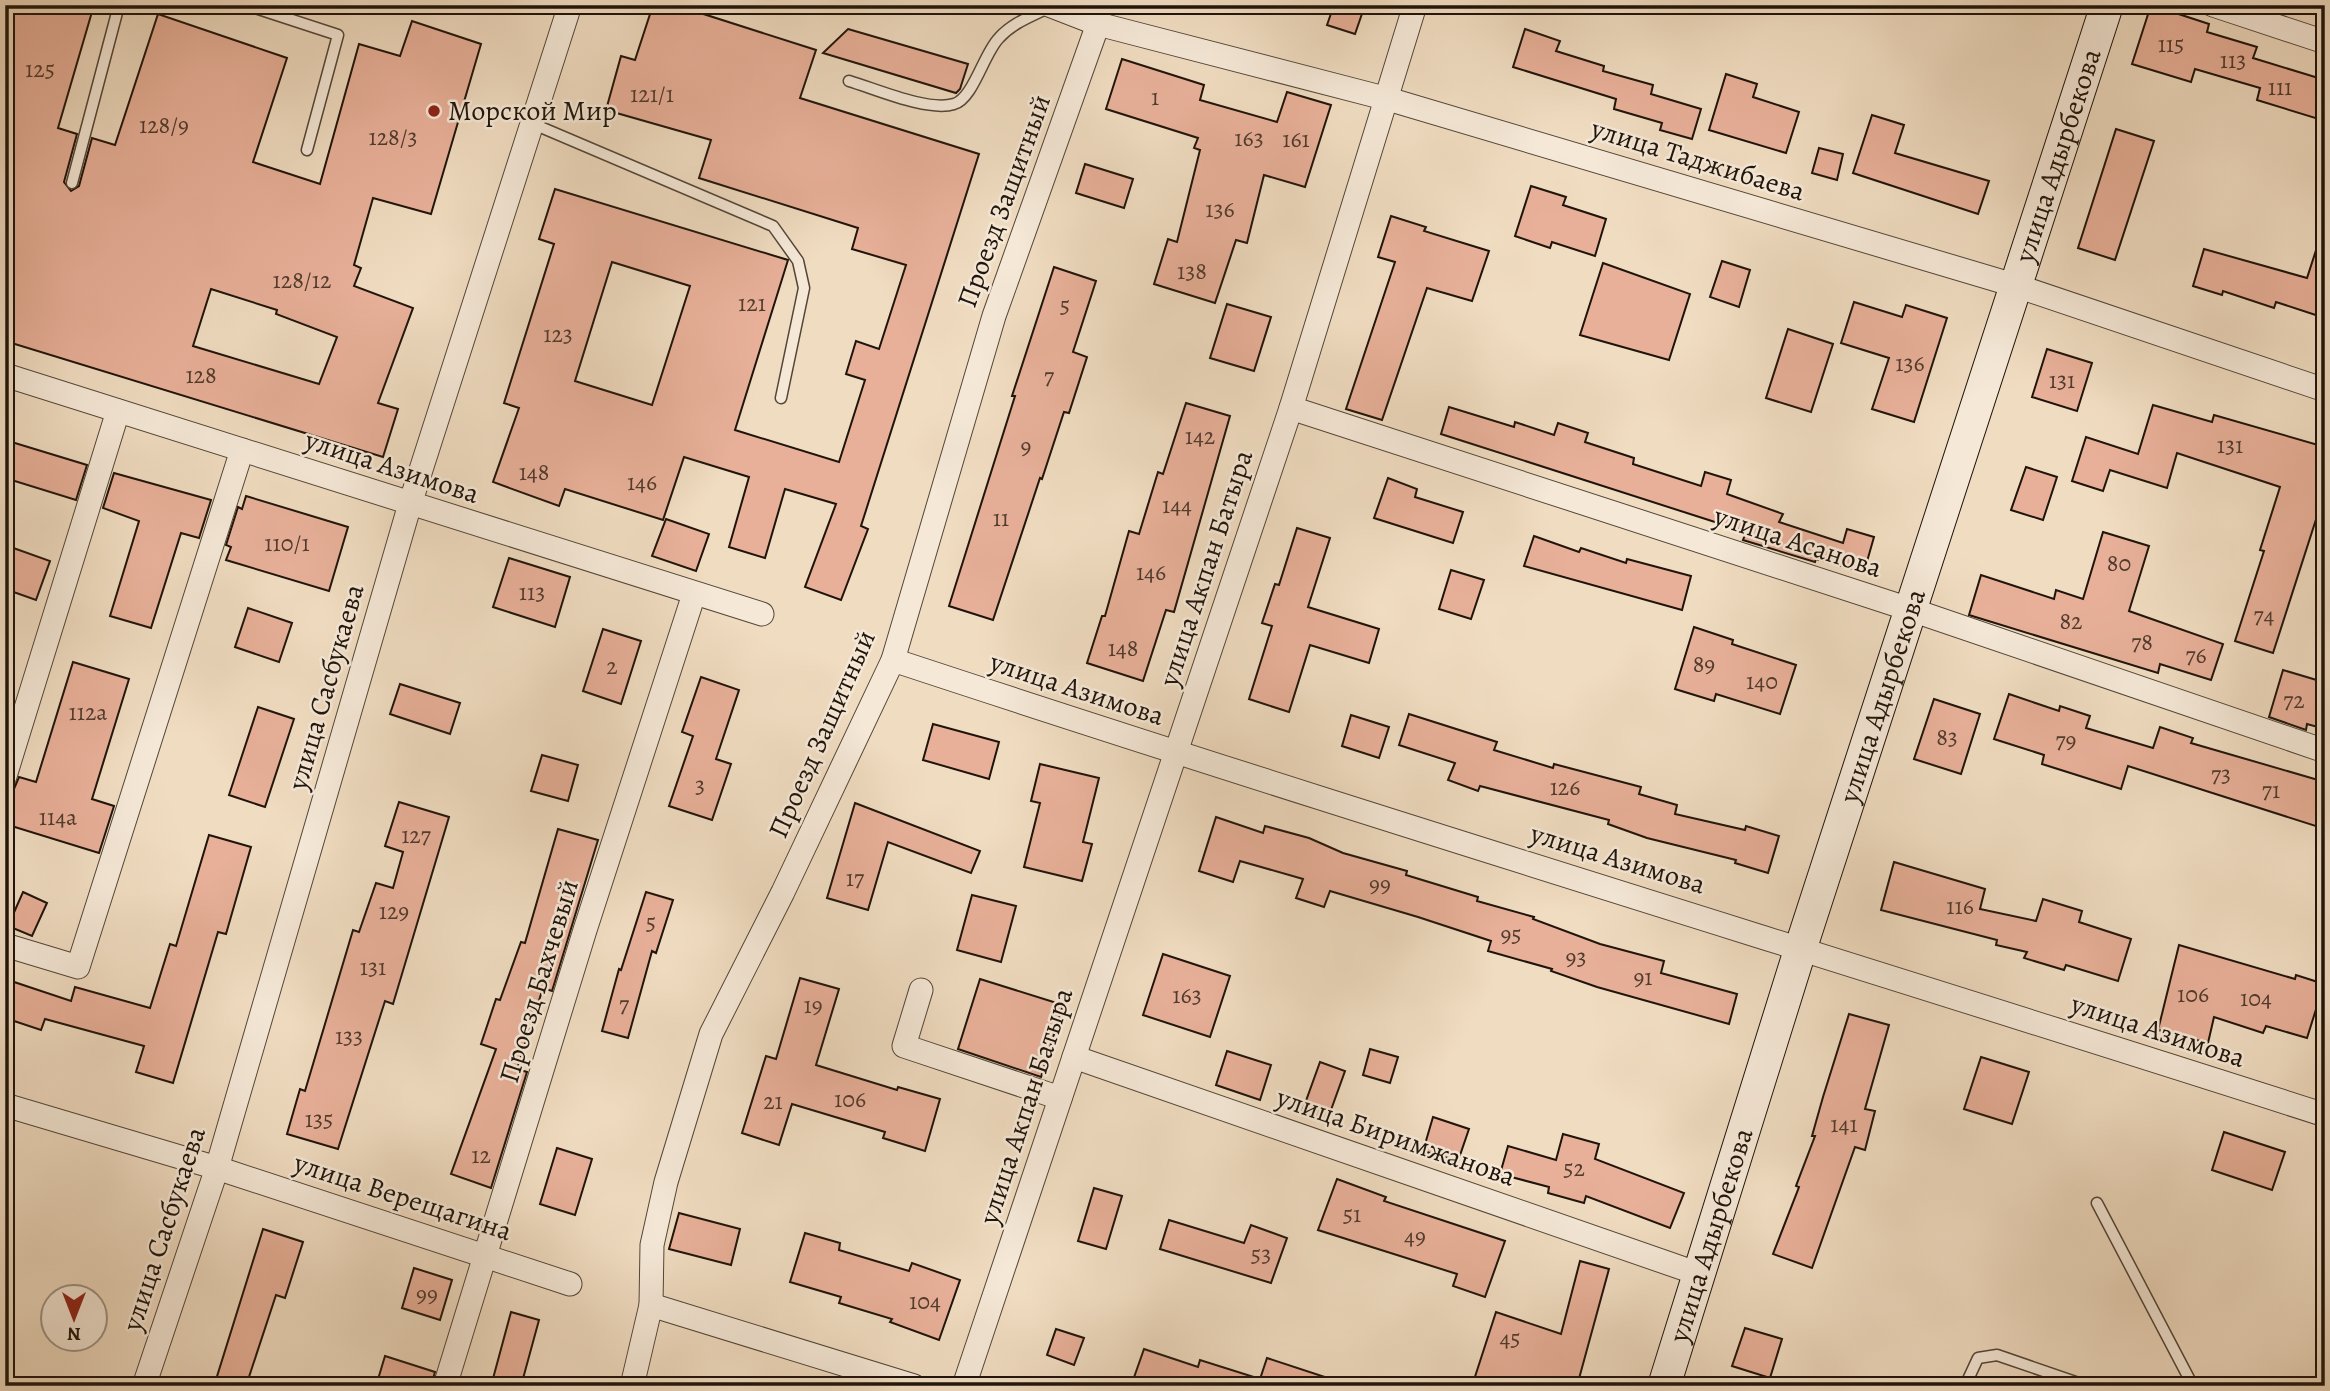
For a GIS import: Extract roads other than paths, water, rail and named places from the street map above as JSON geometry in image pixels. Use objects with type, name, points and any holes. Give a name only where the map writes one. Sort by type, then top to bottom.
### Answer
[{"type":"main road","name":"улица Адырбекова","points":[[1664,1386],[1801,947],[2107,5]]},
{"type":"street","name":"улица Сасбукаева","points":[[144,1386],[216,1168],[410,504],[570,5]]},
{"type":"street","name":"улица Акпан Батыра","points":[[964,1386],[1291,408],[1415,5]]},
{"type":"street","points":[[2213,5],[2325,42]]},
{"type":"street","name":"улица Таджибаева","points":[[1049,6],[1098,24],[1388,99],[2017,286],[2325,390]]},
{"type":"street","name":"Проезд Защитный","points":[[632,1386],[651,1305],[652,1245],[666,1182],[711,1034],[783,892],[893,660],[994,316],[1098,24]]},
{"type":"street","name":"улица Азимова","points":[[5,375],[762,614]]},
{"type":"street","name":"улица Асанова","points":[[1291,408],[1912,610],[2325,751]]},
{"type":"street","points":[[5,776],[118,411]]},
{"type":"street","points":[[5,945],[78,967],[242,450]]},
{"type":"street","name":"Проезд Бахчевый","points":[[445,1386],[488,1255],[585,930],[694,594]]},
{"type":"street","name":"улица Азимова","points":[[893,660],[1176,753],[1801,947],[2325,1115]]},
{"type":"street","points":[[921,990],[904,1046],[1060,1098]]},
{"type":"street","name":"улица Биримжанова","points":[[1074,1057],[1699,1274]]},
{"type":"street","name":"улица Верещагина","points":[[5,1105],[216,1168],[570,1284]]},
{"type":"street","points":[[651,1305],[914,1386]]},
{"type":"lane","points":[[72,184],[119,5]]},
{"type":"lane","points":[[246,5],[338,35],[307,150]]},
{"type":"lane","points":[[849,81],[931,105],[953,105],[964,100],[998,38],[1016,24],[1049,6]]},
{"type":"lane","points":[[531,123],[773,226],[798,261],[804,288],[781,398]]},
{"type":"lane","points":[[2097,1203],[2193,1386]]},
{"type":"lane","points":[[1965,1386],[1978,1358],[1997,1355],[2088,1386]]},
{"type":"place","name":"Морской Мир","points":[[434,111]]}]
